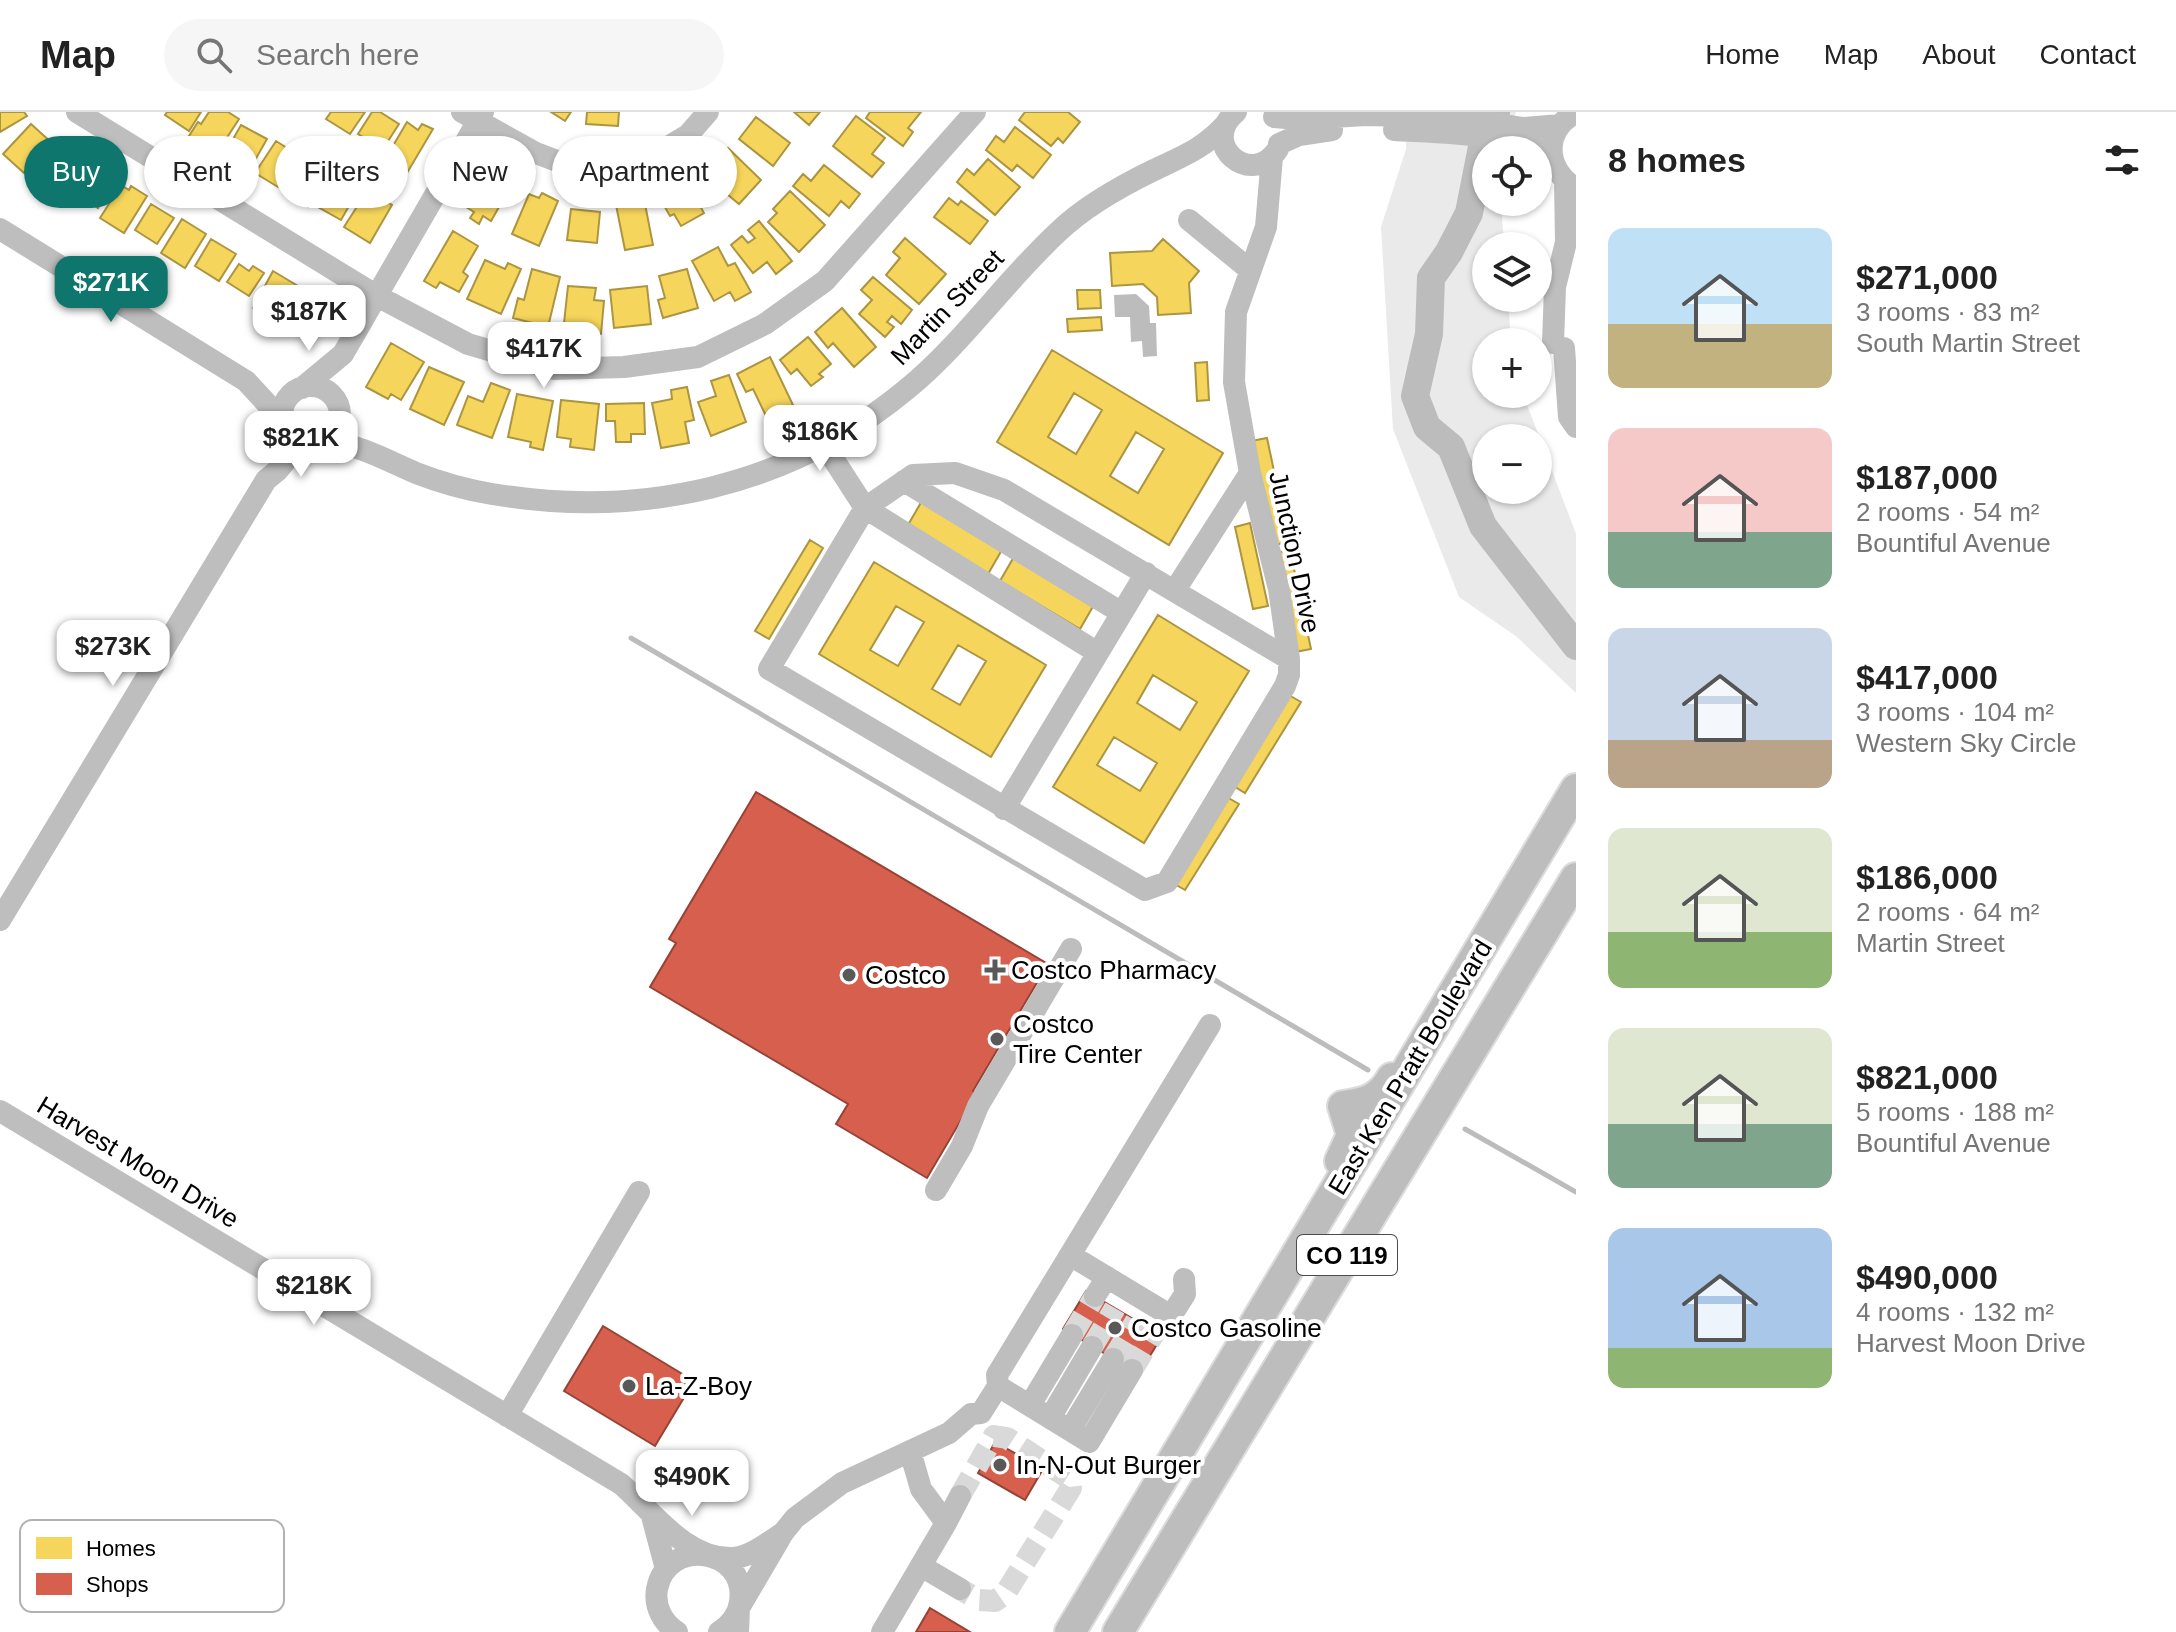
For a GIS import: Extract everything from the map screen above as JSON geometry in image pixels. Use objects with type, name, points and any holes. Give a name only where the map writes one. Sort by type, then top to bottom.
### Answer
[{"type":"highway","name":"East Ken Pratt Boulevard","points":[[1070,1632],[1311,1231],[1313,1208],[1351,1143],[1351,1127],[1343,1106],[1368,1102],[1386,1088],[1488,921],[1500,916],[1576,789]]},
{"type":"highway","name":"East Ken Pratt Boulevard","points":[[1118,1632],[1576,878]]},
{"type":"street","points":[[77,112],[377,296],[468,344],[554,369],[624,367],[698,357],[765,324],[825,281],[975,112]]},
{"type":"street","points":[[0,920],[266,480],[269,466],[289,430],[283,407],[288,398],[343,354],[474,115],[536,153],[578,169],[640,164],[688,135],[708,112]]},
{"type":"street","points":[[1271,115],[1366,121],[1450,133],[1524,135],[1568,119]]},
{"type":"street","name":"Junction Drive","points":[[1004,809],[1145,890],[1167,882],[1285,686],[1289,659],[1279,589],[1250,473],[1234,382],[1236,312],[1266,227],[1266,206],[1278,125],[1271,115]]},
{"type":"street","points":[[1230,117],[1223,144],[1266,206]]},
{"type":"street","name":"Martin Street","points":[[326,440],[364,448],[419,474],[488,493],[547,502],[605,504],[665,498],[734,483],[825,446],[906,390],[952,346],[1059,230],[1108,194],[1187,156],[1215,135],[1230,117]]},
{"type":"street","points":[[1552,138],[1568,119]]},
{"type":"street","points":[[1187,156],[1250,165],[1262,163],[1299,135],[1366,121]]},
{"type":"street","points":[[1552,158],[1555,169],[1571,185],[1571,234],[1555,287],[1558,346],[1569,417],[1576,427]]},
{"type":"street","points":[[1189,220],[1250,270]]},
{"type":"street","points":[[0,229],[246,381],[289,430],[317,443],[326,440],[339,423],[343,354]]},
{"type":"street","points":[[246,381],[299,390],[314,386],[325,390],[334,397],[364,448]]},
{"type":"street","points":[[825,446],[865,508],[1098,653]]},
{"type":"street","points":[[1146,573],[1004,809],[769,669],[865,508],[913,475],[955,473],[1004,490],[1146,573],[1175,590],[1289,659]]},
{"type":"street","points":[[1175,590],[1250,473]]},
{"type":"street","points":[[904,481],[1122,613]]},
{"type":"street","points":[[936,1190],[962,1146],[978,1106],[1071,949]]},
{"type":"street","points":[[997,1380],[1210,1025]]},
{"type":"street","name":"Harvest Moon Drive","points":[[0,1111],[621,1484],[652,1516],[685,1542],[729,1566],[740,1586],[739,1608]]},
{"type":"street","points":[[507,1416],[639,1192]]},
{"type":"street","points":[[1070,1255],[1101,1287],[1155,1317],[1185,1294],[1184,1279]]},
{"type":"street","points":[[1030,1405],[1072,1335]]},
{"type":"street","points":[[1050,1418],[1092,1347]]},
{"type":"street","points":[[719,1632],[733,1620],[783,1533],[795,1518],[828,1492],[949,1433],[971,1414],[969,1403],[984,1378],[997,1380],[1070,1430],[1123,1364]]},
{"type":"street","points":[[910,1451],[921,1489],[946,1523]]},
{"type":"street","points":[[882,1632],[960,1496]]},
{"type":"street","name":"Harvest Moon Drive","points":[[652,1516],[666,1569]]},
{"type":"street","points":[[677,1632],[664,1620],[658,1608],[656,1594],[666,1569],[686,1555],[733,1558],[749,1553],[783,1533]]},
{"type":"street","points":[[921,1566],[960,1589]]},
{"type":"street","points":[[738,1632],[739,1608]]},
{"type":"shaded area","points":[[1407,112],[1516,112],[1508,136],[1472,136],[1472,216],[1502,216],[1503,232],[1472,232],[1472,312],[1509,312],[1510,328],[1472,328],[1472,408],[1528,408],[1534,424],[1472,424],[1472,504],[1552,504],[1552,471],[1576,534],[1576,693],[1517,637],[1459,597],[1393,429],[1381,227],[1406,149]]},
{"type":"shaded area","points":[[1136,294],[1149,306],[1150,323],[1156,323],[1157,356],[1143,357],[1142,341],[1131,342],[1130,317],[1115,317],[1114,295]]},
{"type":"building: Homes","points":[[0,112],[24,112],[27,116],[0,132]]},
{"type":"building: Homes","points":[[167,112],[201,112],[189,131],[165,115]]},
{"type":"building: Homes","points":[[209,112],[228,112],[239,119],[228,136],[189,136],[198,122],[201,124]]},
{"type":"building: Homes","points":[[331,112],[365,112],[350,134],[326,119]]},
{"type":"building: Homes","points":[[372,112],[380,112],[399,124],[391,136],[358,134]]},
{"type":"building: Homes","points":[[551,112],[571,112],[565,121]]},
{"type":"building: Homes","points":[[587,112],[619,112],[618,126],[586,124]]},
{"type":"building: Homes","points":[[794,112],[820,112],[809,125]]},
{"type":"building: Homes","points":[[870,112],[921,112],[908,128],[913,132],[903,146],[866,118]]},
{"type":"building: Homes","points":[[1025,112],[1068,112],[1080,122],[1063,143],[1058,138],[1051,146],[1019,120]]},
{"type":"building: Homes","points":[[856,116],[885,138],[872,154],[884,163],[872,177],[833,146]]},
{"type":"building: Homes","points":[[756,117],[790,143],[773,166],[739,139]]},
{"type":"building: Homes","points":[[407,122],[418,130],[422,124],[433,129],[429,136],[424,136],[424,144],[408,171],[408,136],[399,136]]},
{"type":"building: Homes","points":[[31,124],[44,136],[24,136],[24,173],[3,154]]},
{"type":"building: Homes","points":[[241,125],[267,139],[259,153],[259,136],[235,136]]},
{"type":"building: Homes","points":[[1015,127],[1051,155],[1033,178],[1017,165],[1012,171],[986,150],[996,136],[1004,142]]},
{"type":"building: Homes","points":[[275,143],[275,185],[259,175],[259,167]]},
{"type":"building: Homes","points":[[737,157],[761,180],[739,204],[737,202]]},
{"type":"building: Homes","points":[[988,159],[1020,187],[995,215],[957,182],[967,169],[974,175]]},
{"type":"building: Homes","points":[[824,165],[860,194],[849,208],[841,201],[829,216],[793,186],[803,174],[811,181]]},
{"type":"building: Homes","points":[[131,186],[144,194],[144,201],[124,233],[100,218],[106,208],[128,208],[128,189]]},
{"type":"building: Homes","points":[[790,191],[825,225],[799,252],[768,222],[777,213],[773,209]]},
{"type":"building: Homes","points":[[542,193],[552,198],[552,208],[555,208],[539,246],[512,234],[523,208],[536,208],[536,197],[539,198]]},
{"type":"building: Homes","points":[[949,198],[958,205],[961,201],[988,221],[970,244],[934,217]]},
{"type":"building: Homes","points":[[149,208],[158,208],[174,218],[157,244],[135,230]]},
{"type":"building: Homes","points":[[320,208],[348,208],[341,220]]},
{"type":"building: Homes","points":[[356,208],[390,208],[370,243],[344,227]]},
{"type":"building: Homes","points":[[468,208],[498,208],[491,221],[483,216],[479,224],[470,218],[474,212]]},
{"type":"building: Homes","points":[[617,208],[646,208],[653,245],[625,250]]},
{"type":"building: Homes","points":[[665,208],[701,208],[704,213],[681,226],[674,214],[670,216]]},
{"type":"building: Homes","points":[[571,209],[600,212],[597,243],[567,240]]},
{"type":"building: Homes","points":[[182,219],[206,234],[185,268],[161,253]]},
{"type":"building: Homes","points":[[759,221],[792,261],[776,274],[767,262],[753,273],[731,245],[742,236],[748,243],[755,238],[748,230]]},
{"type":"building: Homes","points":[[453,231],[478,246],[463,272],[468,276],[459,292],[440,282],[436,288],[424,281]]},
{"type":"building: Homes","points":[[905,238],[946,274],[919,304],[886,275],[900,258],[893,252]]},
{"type":"building: Homes","points":[[211,239],[236,254],[219,281],[195,266]]},
{"type":"building: Homes","points":[[1163,239],[1199,271],[1189,283],[1191,313],[1158,315],[1157,297],[1143,284],[1112,286],[1110,253],[1152,251]]},
{"type":"building: Homes","points":[[718,247],[728,266],[735,263],[751,292],[735,301],[730,292],[714,301],[692,261]]},
{"type":"building: Homes","points":[[485,260],[505,269],[508,263],[521,269],[501,314],[467,299]]},
{"type":"building: Homes","points":[[239,264],[249,271],[253,266],[264,273],[249,296],[227,282]]},
{"type":"building: Homes","points":[[532,269],[560,277],[548,327],[513,318],[518,298],[524,300]]},
{"type":"building: Homes","points":[[687,269],[698,308],[663,318],[658,300],[665,298],[659,276]]},
{"type":"building: Homes","points":[[273,271],[298,286],[277,321],[253,308]]},
{"type":"building: Homes","points":[[873,277],[912,310],[901,324],[892,316],[887,322],[894,327],[885,337],[859,314],[872,300],[861,290]]},
{"type":"building: Homes","points":[[568,286],[596,288],[594,300],[604,301],[601,334],[585,333],[585,324],[564,323]]},
{"type":"building: Homes","points":[[647,286],[651,324],[614,328],[610,290]]},
{"type":"building: Homes","points":[[1077,290],[1100,290],[1101,308],[1078,309]]},
{"type":"building: Homes","points":[[305,291],[326,304],[307,337],[284,323]]},
{"type":"building: Homes","points":[[842,308],[876,347],[854,367],[833,343],[828,348],[815,332]]},
{"type":"building: Homes","points":[[1101,317],[1102,330],[1068,332],[1067,319]]},
{"type":"building: Homes","points":[[808,337],[831,364],[819,374],[823,377],[811,386],[797,369],[791,374],[780,360]]},
{"type":"building: Homes","points":[[391,343],[424,362],[401,400],[391,394],[388,399],[366,387]]},
{"type":"building: Homes","points":[[1052,350],[1223,453],[1169,545],[997,442]],"holes":[[[1074,393],[1102,410],[1076,454],[1048,437]],[[1136,432],[1164,449],[1138,493],[1110,476]]]},
{"type":"building: Homes","points":[[770,357],[793,405],[767,418],[753,389],[746,392],[737,374]]},
{"type":"building: Homes","points":[[1207,362],[1209,400],[1197,401],[1195,363]]},
{"type":"building: Homes","points":[[429,367],[464,382],[444,425],[410,409]]},
{"type":"building: Homes","points":[[729,375],[746,422],[711,436],[698,402],[716,396],[711,381]]},
{"type":"building: Homes","points":[[491,383],[510,390],[492,438],[457,425],[468,396],[483,402]]},
{"type":"building: Homes","points":[[687,387],[694,420],[685,422],[689,443],[661,448],[652,403],[672,399],[671,390]]},
{"type":"building: Homes","points":[[517,394],[553,401],[543,450],[530,447],[531,442],[508,437]]},
{"type":"building: Homes","points":[[561,400],[599,404],[594,450],[570,447],[571,439],[557,437]]},
{"type":"building: Homes","points":[[644,403],[645,434],[631,434],[631,442],[616,442],[615,421],[606,421],[606,404]]},
{"type":"building: Homes","points":[[1267,438],[1289,542],[1274,545],[1251,441]]},
{"type":"building: Homes","points":[[923,499],[1003,548],[988,574],[908,525]]},
{"type":"building: Homes","points":[[1250,523],[1268,606],[1253,609],[1235,527]]},
{"type":"building: Homes","points":[[810,540],[823,548],[769,639],[755,631]]},
{"type":"building: Homes","points":[[1290,550],[1311,649],[1295,652],[1274,553]]},
{"type":"building: Homes","points":[[1015,555],[1095,603],[1080,629],[1000,581]]},
{"type":"building: Homes","points":[[874,562],[1046,665],[991,757],[819,654]],"holes":[[[896,606],[924,622],[898,666],[870,650]],[[958,645],[986,661],[960,705],[932,689]]]},
{"type":"building: Homes","points":[[1158,615],[1249,671],[1144,843],[1053,787]],"holes":[[[1153,675],[1197,702],[1180,730],[1137,703]],[[1114,737],[1157,763],[1140,791],[1097,765]]]},
{"type":"building: Homes","points":[[1287,694],[1301,702],[1245,793],[1232,785]]},
{"type":"building: Homes","points":[[1225,796],[1239,804],[1185,890],[1171,882]]},
{"type":"building: Shops","name":"Costco","points":[[756,792],[1048,964],[973,1091],[977,1093],[927,1178],[836,1124],[848,1104],[650,987],[676,943],[669,939]]},
{"type":"building: Shops","points":[[1086,1291],[1162,1336],[1139,1374],[1063,1329]]},
{"type":"building: Shops","name":"La-Z-Boy","points":[[603,1326],[694,1381],[655,1446],[564,1391]]},
{"type":"building: Shops","points":[[995,1442],[1043,1469],[1025,1500],[978,1473]]},
{"type":"building: Shops","points":[[930,1608],[970,1632],[916,1632]]},
{"type":"waterway","points":[[1496,112],[1482,147],[1469,213],[1449,252],[1431,278],[1429,334],[1415,396],[1427,427],[1451,447],[1483,526],[1576,646]]},
{"type":"waterway","points":[[631,638],[1368,1070]]},
{"type":"waterway","points":[[1465,1129],[1576,1192]]},
{"type":"tunnel","points":[[1072,1335],[1095,1296]]},
{"type":"tunnel","points":[[1092,1347],[1115,1308]]},
{"type":"tunnel","points":[[1113,1359],[1136,1321]]},
{"type":"tunnel","points":[[1132,1370],[1155,1332]]},
{"type":"tunnel","points":[[960,1496],[994,1436],[1007,1438],[1070,1479],[1071,1488],[1005,1594],[995,1601],[979,1600],[960,1589]]},
{"type":"place","name":"Costco Pharmacy","points":[[995,970]]},
{"type":"place","name":"Costco","points":[[849,975]]},
{"type":"place","name":"Costco Tire Center","points":[[997,1039]]},
{"type":"place","name":"Costco Gasoline","points":[[1115,1328]]},
{"type":"place","name":"La-Z-Boy","points":[[629,1386]]},
{"type":"place","name":"In-N-Out Burger","points":[[1000,1465]]}]
